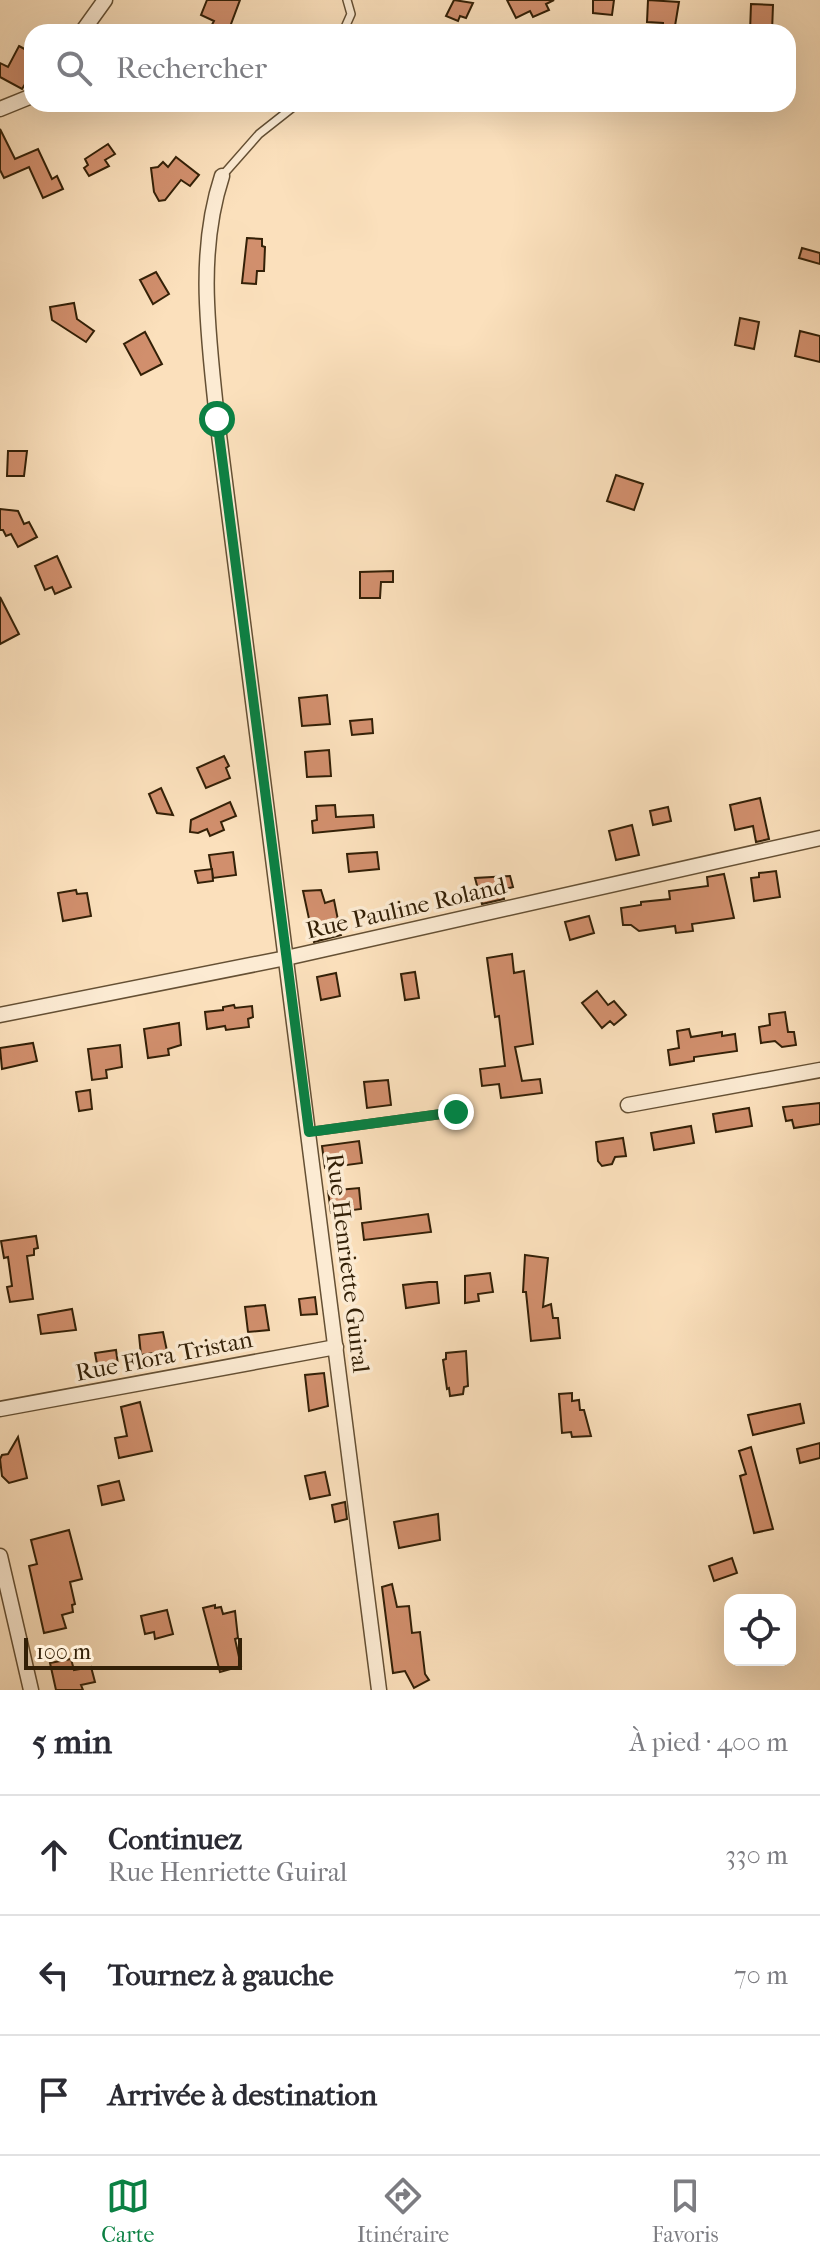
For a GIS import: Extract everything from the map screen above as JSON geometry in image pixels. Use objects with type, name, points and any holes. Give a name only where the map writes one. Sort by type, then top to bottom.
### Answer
[{"type":"street","points":[[88,24],[105,0]]},
{"type":"street","points":[[0,109],[24,99]]},
{"type":"street","name":"Rue Henriette Guiral","points":[[222,176],[213,203],[205,292],[217,419],[379,1690]]},
{"type":"street","name":"Rue Pauline Roland","points":[[0,1015],[286,958],[820,838]]},
{"type":"street","points":[[628,1105],[820,1070]]},
{"type":"street","name":"Rue Flora Tristan","points":[[0,1409],[336,1347]]},
{"type":"street","points":[[0,1556],[31,1690]]},
{"type":"lane","points":[[347,0],[351,14],[347,24]]},
{"type":"lane","points":[[222,176],[259,134],[287,112]]},
{"type":"lane","points":[[309,1132],[456,1112]]},
{"type":"building","points":[[207,0],[240,0],[231,24],[212,24],[214,21],[201,15]]},
{"type":"building","points":[[454,0],[473,3],[466,18],[460,16],[458,21],[446,16]]},
{"type":"building","points":[[507,0],[554,0],[546,4],[549,10],[533,17],[530,11],[516,18]]},
{"type":"building","points":[[593,0],[614,0],[612,15],[593,13]]},
{"type":"building","points":[[648,0],[679,2],[675,24],[647,22]]},
{"type":"building","points":[[751,4],[773,5],[772,24],[750,24]]},
{"type":"building","points":[[19,46],[24,49],[22,89],[0,77],[0,63],[8,67]]},
{"type":"building","points":[[0,129],[15,159],[38,149],[52,179],[57,176],[63,189],[43,198],[29,167],[4,178],[0,170]]},
{"type":"building","points":[[108,144],[115,154],[105,160],[109,166],[89,176],[84,168],[88,165],[85,159]]},
{"type":"building","points":[[176,157],[199,175],[190,186],[181,180],[165,200],[159,201],[154,192],[151,168],[163,162],[168,167]]},
{"type":"building","points":[[247,238],[262,239],[262,246],[265,247],[264,271],[257,271],[256,284],[242,283]]},
{"type":"building","points":[[802,248],[820,253],[820,264],[799,258]]},
{"type":"building","points":[[156,272],[169,294],[153,304],[140,280]]},
{"type":"building","points":[[74,303],[77,319],[94,331],[86,342],[52,320],[50,307]]},
{"type":"building","points":[[740,318],[759,322],[754,349],[735,345]]},
{"type":"building","points":[[800,331],[820,336],[820,362],[795,356]]},
{"type":"building","points":[[145,332],[162,364],[141,375],[124,344]]},
{"type":"building","points":[[8,451],[27,451],[24,476],[7,476]]},
{"type":"building","points":[[616,475],[643,484],[634,510],[607,501]]},
{"type":"building","points":[[0,509],[18,511],[24,524],[29,522],[37,537],[18,547],[11,534],[6,536],[0,530]]},
{"type":"building","points":[[57,556],[71,587],[55,594],[52,587],[45,590],[35,566]]},
{"type":"building","points":[[393,571],[393,582],[381,582],[380,598],[360,598],[360,572]]},
{"type":"building","points":[[0,597],[19,634],[0,644]]},
{"type":"building","points":[[327,695],[330,724],[302,726],[299,698]]},
{"type":"building","points":[[372,719],[373,733],[352,735],[350,721]]},
{"type":"building","points":[[329,750],[331,776],[307,777],[305,752]]},
{"type":"building","points":[[224,756],[230,778],[206,788],[197,768]]},
{"type":"building","points":[[161,788],[173,815],[157,813],[149,794]]},
{"type":"building","points":[[760,798],[769,839],[756,842],[753,826],[735,830],[730,805]]},
{"type":"building","points":[[230,802],[236,816],[221,822],[224,830],[210,836],[207,829],[190,832],[191,820]]},
{"type":"building","points":[[335,805],[336,817],[373,815],[374,827],[313,833],[312,821],[317,820],[316,806]]},
{"type":"building","points":[[668,807],[671,821],[653,825],[650,811]]},
{"type":"building","points":[[632,825],[639,855],[616,860],[609,831]]},
{"type":"building","points":[[233,852],[236,875],[213,878],[209,855]]},
{"type":"building","points":[[377,852],[379,869],[349,872],[347,854]]},
{"type":"building","points":[[212,869],[213,881],[198,883],[195,871]]},
{"type":"building","points":[[776,871],[780,897],[754,901],[751,878],[759,877],[759,873]]},
{"type":"building","points":[[724,874],[734,918],[692,924],[693,931],[676,933],[675,926],[639,931],[631,925],[623,925],[621,908],[670,899],[669,891],[708,886],[707,877]]},
{"type":"building","points":[[510,876],[513,887],[502,890],[504,899],[482,904],[475,878]]},
{"type":"building","points":[[76,890],[77,894],[87,893],[91,916],[63,921],[58,893]]},
{"type":"building","points":[[321,890],[325,903],[334,900],[341,935],[314,942],[303,891]]},
{"type":"building","points":[[589,916],[594,933],[570,940],[565,922]]},
{"type":"building","points":[[512,954],[514,973],[524,971],[533,1044],[515,1047],[522,1081],[540,1079],[542,1093],[501,1098],[499,1084],[482,1086],[480,1069],[505,1066],[487,958]]},
{"type":"building","points":[[415,972],[419,998],[405,1000],[401,974]]},
{"type":"building","points":[[336,973],[340,996],[321,1000],[317,977]]},
{"type":"building","points":[[597,991],[608,1005],[614,1001],[626,1015],[614,1025],[610,1021],[602,1028],[582,1003]]},
{"type":"building","points":[[234,1005],[235,1008],[252,1006],[253,1017],[248,1019],[249,1027],[207,1029],[205,1012]]},
{"type":"building","points":[[785,1012],[788,1032],[794,1032],[796,1045],[782,1047],[775,1041],[761,1043],[759,1027],[770,1025],[769,1014]]},
{"type":"building","points":[[179,1023],[181,1045],[168,1049],[169,1055],[148,1058],[144,1029]]},
{"type":"building","points":[[689,1029],[691,1037],[722,1032],[722,1036],[735,1034],[737,1051],[694,1057],[694,1061],[670,1065],[668,1050],[679,1048],[677,1031]]},
{"type":"building","points":[[33,1043],[37,1061],[2,1069],[0,1048]]},
{"type":"building","points":[[120,1045],[122,1067],[106,1070],[107,1078],[92,1080],[88,1049]]},
{"type":"building","points":[[388,1080],[391,1105],[367,1108],[364,1082]]},
{"type":"building","points":[[90,1090],[92,1109],[79,1111],[76,1092]]},
{"type":"building","points":[[820,1103],[820,1124],[794,1128],[792,1120],[786,1121],[783,1107]]},
{"type":"building","points":[[749,1108],[752,1126],[716,1132],[713,1114]]},
{"type":"building","points":[[691,1126],[694,1143],[654,1150],[651,1133]]},
{"type":"building","points":[[623,1138],[626,1156],[615,1157],[612,1164],[602,1166],[598,1161],[596,1142]]},
{"type":"building","points":[[359,1141],[362,1163],[325,1168],[322,1146]]},
{"type":"building","points":[[359,1188],[361,1209],[331,1213],[328,1191]]},
{"type":"building","points":[[428,1214],[431,1232],[364,1240],[362,1223]]},
{"type":"building","points":[[36,1236],[38,1248],[34,1249],[34,1255],[27,1256],[33,1299],[10,1302],[7,1287],[12,1286],[8,1257],[4,1258],[1,1241]]},
{"type":"building","points":[[525,1255],[548,1258],[543,1307],[551,1304],[553,1318],[558,1318],[560,1338],[531,1341],[526,1292],[523,1292]]},
{"type":"building","points":[[490,1273],[493,1292],[478,1294],[479,1301],[465,1303],[465,1276]]},
{"type":"building","points":[[437,1282],[439,1303],[406,1308],[403,1285]]},
{"type":"building","points":[[315,1297],[317,1314],[301,1315],[299,1299]]},
{"type":"building","points":[[265,1305],[269,1330],[248,1332],[245,1307]]},
{"type":"building","points":[[72,1309],[76,1330],[41,1334],[38,1315]]},
{"type":"building","points":[[163,1332],[167,1351],[141,1355],[139,1335]]},
{"type":"building","points":[[116,1350],[119,1372],[99,1375],[95,1353]]},
{"type":"building","points":[[466,1351],[468,1386],[464,1387],[463,1394],[450,1396],[443,1360],[446,1353]]},
{"type":"building","points":[[324,1373],[328,1406],[309,1411],[305,1375]]},
{"type":"building","points":[[572,1393],[572,1401],[579,1400],[580,1410],[584,1410],[591,1436],[572,1437],[571,1432],[562,1433],[559,1394]]},
{"type":"building","points":[[140,1402],[152,1451],[119,1458],[115,1438],[127,1436],[121,1407]]},
{"type":"building","points":[[800,1404],[804,1423],[753,1435],[748,1415]]},
{"type":"building","points":[[18,1437],[27,1478],[9,1483],[2,1476],[0,1459],[8,1454]]},
{"type":"building","points":[[820,1443],[820,1458],[800,1463],[797,1449]]},
{"type":"building","points":[[751,1447],[773,1529],[754,1533],[740,1476],[746,1474],[739,1451]]},
{"type":"building","points":[[325,1472],[330,1495],[310,1499],[305,1476]]},
{"type":"building","points":[[119,1481],[124,1500],[102,1505],[98,1486]]},
{"type":"building","points":[[345,1502],[347,1519],[335,1522],[332,1505]]},
{"type":"building","points":[[438,1514],[440,1540],[399,1548],[394,1522]]},
{"type":"building","points":[[69,1530],[82,1579],[70,1582],[75,1604],[72,1605],[73,1612],[62,1615],[66,1628],[44,1633],[29,1566],[37,1564],[31,1540]]},
{"type":"building","points":[[732,1558],[737,1573],[714,1581],[709,1566]]},
{"type":"building","points":[[392,1584],[397,1607],[409,1606],[412,1633],[420,1632],[425,1674],[429,1680],[414,1688],[405,1671],[393,1673],[382,1587]]},
{"type":"building","points":[[215,1605],[215,1608],[221,1607],[223,1614],[235,1611],[238,1638],[235,1639],[241,1666],[220,1672],[203,1608]]},
{"type":"building","points":[[167,1610],[173,1634],[155,1639],[154,1632],[145,1634],[141,1616]]},
{"type":"building","points":[[71,1659],[74,1670],[91,1667],[95,1682],[81,1685],[83,1690],[56,1690],[50,1663]]},
{"type":"route","points":[[217,419],[309,1132],[456,1112]]}]
